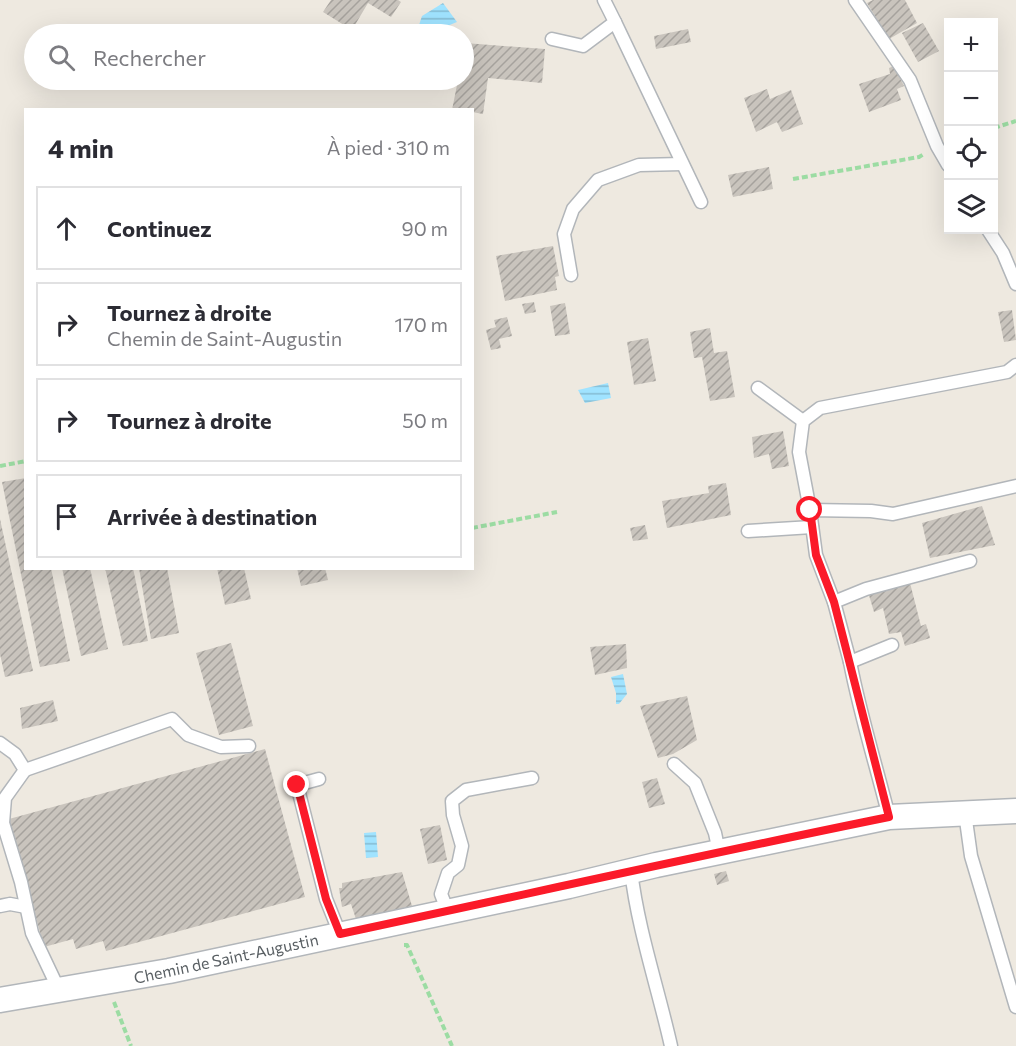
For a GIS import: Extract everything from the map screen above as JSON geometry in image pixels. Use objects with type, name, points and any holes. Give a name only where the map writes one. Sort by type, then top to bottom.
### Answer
[{"type":"street","name":"Chemin de Saint-Augustin","points":[[0,1000],[169,971],[889,817],[1016,811]]},
{"type":"lane","points":[[604,0],[700,202]]},
{"type":"lane","points":[[855,0],[910,80],[944,158]]},
{"type":"lane","points":[[552,39],[584,46],[615,22]]},
{"type":"lane","points":[[571,275],[564,234],[573,209],[598,180],[639,165],[682,164]]},
{"type":"lane","points":[[990,234],[1003,254],[1016,284]]},
{"type":"lane","points":[[889,817],[834,602],[816,555],[799,452],[802,421],[820,408],[1007,372],[1016,364]]},
{"type":"lane","points":[[758,388],[802,421]]},
{"type":"lane","points":[[810,510],[871,511],[893,514],[1016,486]]},
{"type":"lane","points":[[748,531],[812,527]]},
{"type":"lane","points":[[834,602],[866,589],[970,561]]},
{"type":"lane","points":[[850,662],[892,645]]},
{"type":"lane","points":[[58,990],[32,933],[21,882],[3,823],[5,798],[25,770],[172,719],[188,735],[221,747],[249,746]]},
{"type":"lane","points":[[0,743],[15,754],[25,770]]},
{"type":"lane","points":[[674,764],[695,783],[715,833],[719,852]]},
{"type":"lane","points":[[448,912],[441,894],[448,873],[458,865],[462,846],[453,815],[452,801],[466,790],[532,778]]},
{"type":"lane","points":[[319,779],[297,785],[326,899],[340,934]]},
{"type":"lane","points":[[965,813],[971,856],[1016,1007]]},
{"type":"lane","points":[[631,871],[636,908],[672,1046]]},
{"type":"lane","points":[[0,906],[10,904],[26,907]]},
{"type":"path","points":[[998,127],[1016,122]]},
{"type":"path","points":[[793,178],[919,157],[937,146]]},
{"type":"path","points":[[0,466],[24,461]]},
{"type":"path","points":[[474,528],[556,512]]},
{"type":"path","points":[[396,947],[407,945],[452,1046]]},
{"type":"path","points":[[105,982],[131,1046]]},
{"type":"water","points":[[443,3],[457,22],[419,24],[422,16]]},
{"type":"water","points":[[608,383],[611,398],[585,403],[578,390]]},
{"type":"water","points":[[623,674],[627,694],[619,704],[616,704],[616,693],[611,677]]},
{"type":"water","points":[[376,832],[378,857],[366,858],[364,833]]},
{"type":"building","points":[[331,0],[398,0],[401,2],[391,17],[368,3],[356,24],[342,24],[323,12]]},
{"type":"building","points":[[873,0],[905,0],[917,23],[889,39],[867,3]]},
{"type":"building","points":[[923,23],[939,51],[918,62],[902,33]]},
{"type":"building","points":[[688,29],[691,42],[656,49],[654,36]]},
{"type":"building","points":[[474,44],[545,49],[542,83],[488,78],[483,114],[474,112],[474,108],[452,108],[456,90],[474,90]]},
{"type":"building","points":[[894,66],[904,86],[897,89],[901,100],[869,112],[859,84],[890,74],[889,68]]},
{"type":"building","points":[[767,89],[770,99],[791,90],[803,124],[782,132],[777,122],[756,132],[744,98]]},
{"type":"building","points":[[769,167],[773,189],[733,197],[728,175]]},
{"type":"building","points":[[553,246],[559,276],[555,277],[557,290],[505,301],[496,256]]},
{"type":"building","points":[[534,302],[536,312],[525,314],[522,304]]},
{"type":"building","points":[[565,303],[570,334],[555,336],[550,306]]},
{"type":"building","points":[[1012,310],[1016,340],[1004,342],[998,312]]},
{"type":"building","points":[[507,317],[512,336],[499,339],[501,348],[491,350],[486,330],[496,327],[494,320]]},
{"type":"building","points":[[710,328],[714,353],[727,351],[735,397],[710,401],[702,357],[694,358],[690,332]]},
{"type":"building","points":[[648,338],[656,381],[634,385],[627,342]]},
{"type":"building","points":[[783,431],[789,466],[772,469],[769,454],[754,458],[752,437]]},
{"type":"building","points":[[24,478],[24,570],[51,570],[70,661],[40,667],[2,482]]},
{"type":"building","points":[[726,483],[731,515],[667,528],[662,501],[709,493],[708,486]]},
{"type":"building","points":[[982,506],[995,545],[930,558],[922,523]]},
{"type":"building","points":[[0,519],[33,671],[5,677],[0,654]]},
{"type":"building","points":[[645,525],[648,539],[633,541],[630,528]]},
{"type":"building","points":[[62,570],[90,570],[108,649],[81,656]]},
{"type":"building","points":[[105,570],[133,570],[148,641],[123,646]]},
{"type":"building","points":[[139,570],[167,570],[179,633],[151,639]]},
{"type":"building","points":[[217,570],[244,570],[251,599],[225,605]]},
{"type":"building","points":[[297,570],[326,570],[328,580],[301,586]]},
{"type":"building","points":[[909,579],[921,626],[926,624],[930,638],[905,646],[901,632],[889,634],[883,608],[874,612],[868,592]]},
{"type":"building","points":[[231,643],[253,726],[219,735],[196,653]]},
{"type":"building","points":[[626,644],[627,668],[595,675],[590,647]]},
{"type":"building","points":[[687,696],[697,740],[673,754],[658,758],[640,706]]},
{"type":"building","points":[[53,700],[58,721],[22,729],[20,708]]},
{"type":"building","points":[[265,749],[305,897],[106,951],[103,941],[76,949],[73,939],[44,947],[9,819]]},
{"type":"building","points":[[657,778],[665,804],[649,808],[642,782]]},
{"type":"building","points":[[440,825],[447,860],[428,864],[420,829]]},
{"type":"building","points":[[726,871],[729,881],[717,885],[714,874]]},
{"type":"building","points":[[402,872],[412,906],[356,919],[351,904],[342,907],[339,888],[342,888],[342,883]]},
{"type":"route","points":[[297,785],[326,899],[340,934],[889,817],[834,602],[816,555],[810,510]]}]
